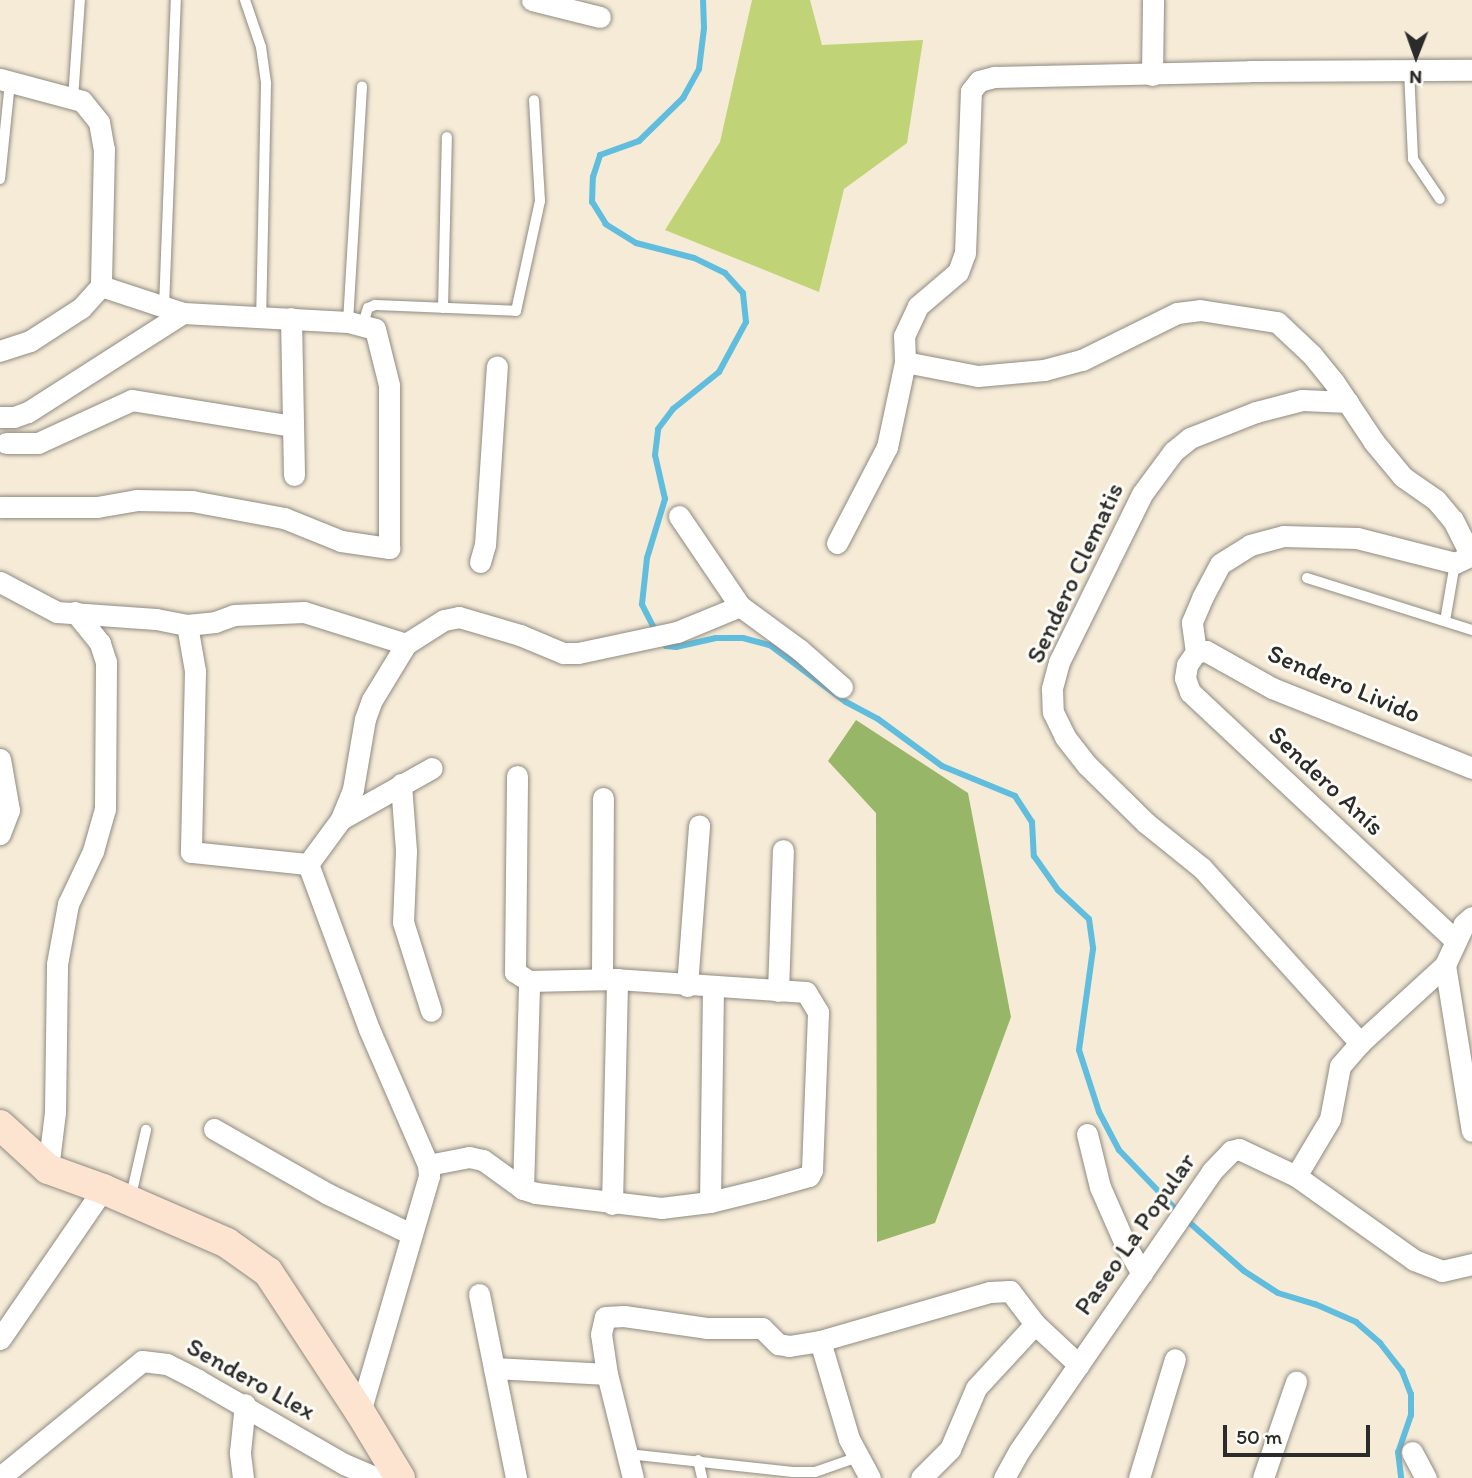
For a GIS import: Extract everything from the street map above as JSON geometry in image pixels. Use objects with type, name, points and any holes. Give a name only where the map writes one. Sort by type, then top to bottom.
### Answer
[{"type":"main road","points":[[0,1125],[48,1169],[227,1244],[268,1272],[400,1478]]},
{"type":"street","points":[[532,0],[600,17]]},
{"type":"street","points":[[1152,75],[1153,0]]},
{"type":"street","points":[[838,543],[887,447],[905,362],[904,336],[918,306],[958,272],[965,253],[971,91],[979,81],[994,77],[1472,70]]},
{"type":"street","points":[[0,351],[30,341],[81,308],[101,286],[104,149],[99,122],[82,101],[5,80]]},
{"type":"street","points":[[0,507],[97,507],[136,500],[192,501],[284,518],[341,541],[390,548],[389,384],[375,330],[356,323],[173,310],[101,286]]},
{"type":"street","points":[[0,417],[14,417],[28,412],[173,310]]},
{"type":"street","points":[[905,362],[978,376],[1044,370],[1082,360],[1177,313],[1199,310],[1277,322],[1312,355],[1403,477],[1436,500],[1453,520],[1466,558]]},
{"type":"street","points":[[291,318],[294,475]]},
{"type":"street","points":[[480,562],[485,545],[497,366]]},
{"type":"street","points":[[6,443],[38,443],[132,400],[292,426]]},
{"type":"street","name":"Sendero Clematis","points":[[1348,402],[1302,400],[1256,412],[1190,438],[1173,452],[1142,494],[1059,662],[1052,689],[1053,712],[1065,737],[1087,765],[1146,823],[1202,868],[1360,1042]]},
{"type":"street","points":[[679,516],[740,606],[800,650],[842,687]]},
{"type":"street","name":"Sendero Anís","points":[[1456,941],[1190,692],[1185,678],[1187,665],[1196,652],[1192,622],[1202,598],[1220,564],[1250,545],[1283,536],[1357,538],[1466,558]]},
{"type":"street","points":[[0,582],[57,612],[156,619],[187,625],[215,622],[234,615],[304,612],[406,645]]},
{"type":"street","points":[[308,863],[341,819],[353,789],[365,719],[372,700],[406,645],[444,620],[459,617],[563,653],[578,653],[677,632],[740,606]]},
{"type":"street","points":[[48,1169],[55,1112],[57,964],[68,904],[93,851],[105,809],[106,662],[100,643],[75,612]]},
{"type":"street","points":[[187,625],[195,671],[191,852],[308,863]]},
{"type":"street","name":"Sendero Livido","points":[[1196,652],[1206,651],[1272,688],[1472,768]]},
{"type":"street","points":[[0,759],[9,810],[0,834]]},
{"type":"street","points":[[341,819],[432,768]]},
{"type":"street","points":[[428,1165],[455,1157],[483,1160],[523,1189],[661,1208],[710,1202],[809,1176],[813,1170],[818,1012],[806,992],[713,988],[610,979],[529,981],[515,972],[517,776]]},
{"type":"street","points":[[401,784],[406,840],[403,922],[431,1011]]},
{"type":"street","points":[[603,798],[610,979],[612,1203]]},
{"type":"street","points":[[687,986],[699,825]]},
{"type":"street","points":[[778,991],[783,850]]},
{"type":"street","points":[[308,863],[369,1029],[428,1165],[429,1177],[360,1412]]},
{"type":"street","points":[[1296,1176],[1330,1119],[1340,1066],[1360,1042],[1445,965],[1464,924],[1472,917]]},
{"type":"street","points":[[1445,965],[1472,1131]]},
{"type":"street","points":[[523,1189],[529,981]]},
{"type":"street","points":[[710,1202],[713,988]]},
{"type":"street","points":[[214,1129],[328,1194],[411,1234]]},
{"type":"street","points":[[1087,1134],[1100,1186],[1125,1244],[1142,1273]]},
{"type":"street","name":"Paseo La Popular","points":[[1004,1478],[1224,1155],[1239,1149],[1296,1176],[1414,1260],[1442,1270],[1472,1264]]},
{"type":"street","points":[[0,1339],[117,1196]]},
{"type":"street","points":[[633,1478],[607,1374],[602,1323],[605,1317],[705,1328],[762,1328],[778,1344],[789,1346],[820,1341],[989,1292],[1010,1292],[1035,1324],[1079,1365]]},
{"type":"street","points":[[479,1294],[516,1478]]},
{"type":"street","points":[[921,1478],[950,1449],[976,1388],[1035,1324]]},
{"type":"street","points":[[820,1341],[849,1439],[870,1478]]},
{"type":"street","points":[[1139,1478],[1175,1359]]},
{"type":"street","name":"Sendero Llex","points":[[4,1473],[142,1361],[167,1364],[245,1405],[344,1464],[377,1478]]},
{"type":"street","points":[[494,1368],[607,1374]]},
{"type":"street","points":[[1262,1478],[1296,1382]]},
{"type":"street","points":[[243,1478],[240,1452],[245,1405]]},
{"type":"street","points":[[1412,1452],[1426,1478]]},
{"type":"lane","points":[[73,99],[80,0]]},
{"type":"lane","points":[[173,310],[176,0]]},
{"type":"lane","points":[[245,0],[261,47],[266,84],[261,315]]},
{"type":"lane","points":[[1409,70],[1413,159],[1440,199]]},
{"type":"lane","points":[[0,178],[5,80]]},
{"type":"lane","points":[[356,323],[362,86]]},
{"type":"lane","points":[[356,323],[368,308],[375,305],[516,311],[540,201],[534,100]]},
{"type":"lane","points":[[443,308],[447,137]]},
{"type":"lane","points":[[1445,621],[1466,558]]},
{"type":"lane","points":[[1307,578],[1472,630]]},
{"type":"lane","points":[[117,1196],[146,1130]]},
{"type":"lane","points":[[628,1454],[793,1472],[815,1472],[858,1457]]},
{"type":"lane","points":[[698,1460],[702,1478]]},
{"type":"green space","points":[[752,0],[810,0],[822,45],[923,40],[907,143],[844,189],[819,292],[665,230],[720,142]]},
{"type":"green space","points":[[856,720],[968,793],[1011,1017],[935,1223],[877,1242],[876,813],[828,761]]},
{"type":"waterway","points":[[656,632],[642,604],[647,558],[665,499],[655,455],[658,429],[673,409],[719,372],[746,322],[743,293],[725,273],[694,258],[636,243],[606,224],[592,202],[593,177],[600,155],[639,141],[683,98],[699,69],[704,28],[703,0]]},
{"type":"waterway","points":[[662,641],[666,646],[676,647],[716,638],[743,638],[770,645],[846,702],[878,719],[942,766],[1015,796],[1032,822],[1034,856],[1058,890],[1089,919],[1093,949],[1079,1050],[1099,1112],[1119,1150],[1182,1216],[1244,1271],[1278,1293],[1315,1304],[1356,1322],[1380,1343],[1402,1371],[1411,1394],[1411,1415],[1398,1452],[1401,1478]]}]
